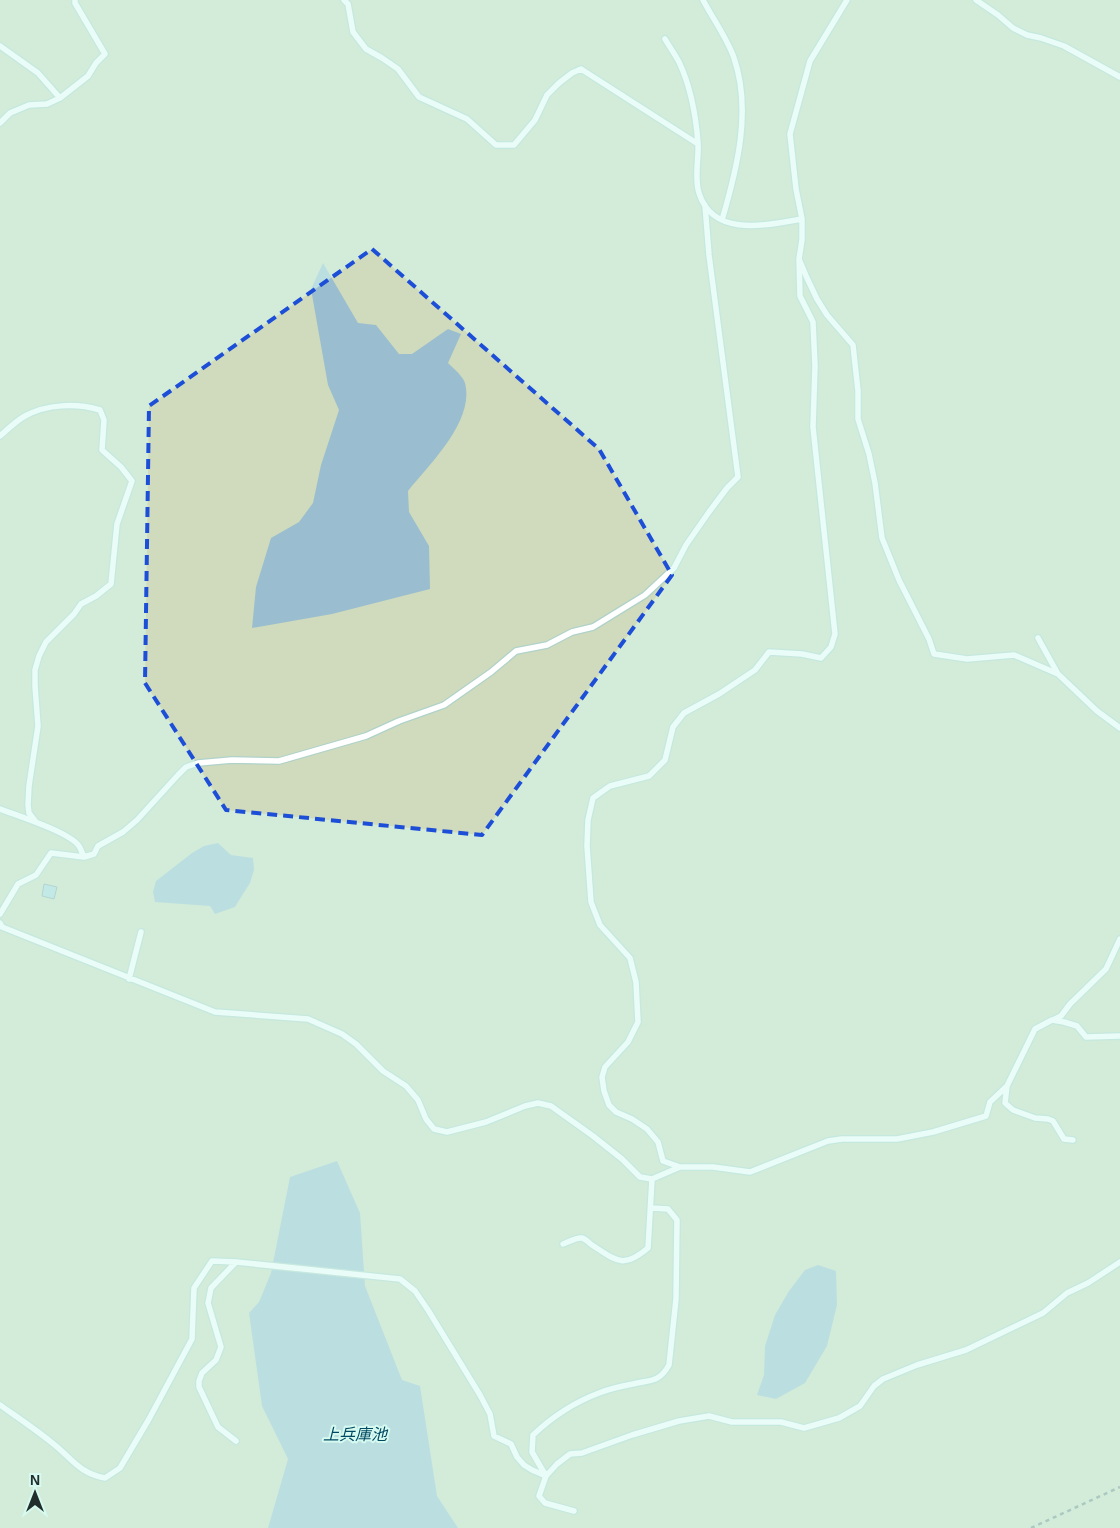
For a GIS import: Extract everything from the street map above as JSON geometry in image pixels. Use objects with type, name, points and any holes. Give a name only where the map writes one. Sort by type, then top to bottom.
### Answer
[{"type":"lane","points":[[0,123],[10,113],[29,105],[47,104],[60,98],[88,76],[96,63],[105,54],[75,0]]},
{"type":"lane","points":[[344,0],[348,4],[354,32],[366,49],[398,69],[419,97],[467,119],[496,145],[514,145],[535,120],[547,95],[565,78],[581,69],[698,144]]},
{"type":"lane","points":[[703,0],[734,56],[740,79],[743,105],[741,133],[731,191],[722,220]]},
{"type":"lane","points":[[847,0],[810,61],[790,134],[795,181],[802,219],[802,240],[799,259],[800,296],[813,322],[815,366],[813,427],[835,634],[831,647],[821,658],[802,654],[769,652],[755,670],[719,694],[684,713],[673,727],[665,760],[649,776],[610,786],[594,798],[588,820],[587,846],[591,902],[600,925],[630,958],[636,982],[638,1022],[628,1042],[605,1066],[602,1077],[604,1091],[609,1105],[616,1112],[632,1119],[647,1129],[658,1142],[663,1161],[680,1167],[713,1167],[750,1172],[828,1141],[842,1139],[897,1139],[933,1132],[986,1116],[990,1102],[1007,1086]]},
{"type":"lane","points":[[976,0],[1013,28],[1027,36],[1041,38],[1064,46],[1120,77]]},
{"type":"lane","points":[[665,39],[679,62],[692,101],[698,144],[698,192],[712,215],[738,226],[802,219]]},
{"type":"lane","points":[[0,46],[38,72],[60,98]]},
{"type":"lane","points":[[0,914],[18,884],[36,875],[51,853],[84,857],[94,854],[98,846],[124,832],[137,820],[186,767],[198,763],[232,760],[279,761],[366,736],[399,721],[444,705],[491,672],[516,651],[547,645],[572,632],[593,627],[645,594],[674,568],[686,545],[708,512],[726,488],[738,477],[709,255],[705,205]]},
{"type":"lane","points":[[799,259],[816,299],[853,345],[858,391],[858,419],[871,464],[882,538],[899,580],[929,639],[934,654],[967,660],[1014,654],[1058,674]]},
{"type":"lane","points":[[0,436],[26,416],[46,409],[60,406],[90,407],[100,410],[104,420],[102,450],[121,467],[132,481],[117,524],[111,584],[96,596],[81,604],[74,614],[46,642],[35,670],[38,726],[28,805],[29,813],[36,822]]},
{"type":"lane","points":[[1038,638],[1058,674],[1097,710],[1120,728]]},
{"type":"lane","points":[[0,809],[36,822],[71,839],[79,846],[84,857]]},
{"type":"lane","points":[[0,923],[2,927],[215,1012],[308,1019],[342,1034],[356,1044],[383,1071],[406,1086],[418,1100],[426,1120],[434,1129],[447,1132],[486,1122],[525,1106],[538,1103],[551,1106],[594,1136],[640,1177],[652,1179],[680,1167]]},
{"type":"lane","points":[[129,979],[141,932]]},
{"type":"lane","points":[[1073,1140],[1064,1139],[1053,1121],[1035,1118],[1013,1110],[1005,1102],[1007,1086],[1035,1029],[1061,1016],[1070,1004],[1106,968],[1120,938]]},
{"type":"lane","points":[[1052,1020],[1077,1026],[1086,1037],[1120,1036]]},
{"type":"lane","points":[[563,1244],[576,1238],[583,1238],[613,1258],[625,1262],[635,1259],[648,1248],[652,1208],[652,1179]]},
{"type":"lane","points":[[546,1476],[532,1452],[533,1435],[575,1405],[599,1394],[633,1384],[653,1381],[664,1373],[669,1366],[676,1299],[677,1220],[668,1209],[652,1208]]},
{"type":"lane","points":[[0,1406],[53,1443],[74,1464],[84,1471],[105,1478],[120,1468],[150,1420],[192,1339],[194,1288],[212,1261],[400,1279],[415,1291],[480,1395],[490,1414],[494,1436],[511,1444],[517,1457],[524,1464],[546,1476]]},
{"type":"lane","points":[[236,1262],[211,1288],[208,1303],[221,1347],[216,1360],[202,1373],[199,1381],[199,1387],[218,1427],[236,1440]]},
{"type":"lane","points":[[574,1511],[544,1503],[539,1496],[546,1476],[570,1454],[582,1452],[632,1435],[708,1416],[732,1422],[781,1422],[804,1428],[839,1418],[860,1406],[874,1386],[883,1379],[966,1350],[1043,1313],[1067,1293],[1088,1283],[1120,1262]]},
{"type":"path","points":[[1032,1528],[1120,1487]]},
{"type":"highlighted area","points":[[372,249],[599,449],[672,575],[482,835],[226,810],[145,683],[149,406]]},
{"type":"green space","points":[[0,0],[1120,0],[1120,1528],[0,1528]]},
{"type":"water","points":[[323,263],[358,323],[376,325],[399,354],[412,354],[448,329],[461,334],[448,363],[465,383],[466,397],[463,412],[448,442],[408,491],[409,512],[429,546],[430,589],[332,614],[252,628],[256,587],[271,538],[299,522],[313,503],[321,465],[339,410],[328,385],[311,289]]},
{"type":"water","points":[[218,843],[231,855],[253,858],[254,870],[250,883],[235,907],[215,914],[210,906],[155,902],[153,892],[156,881],[192,853],[204,846]]},
{"type":"water","name":"上兵庫池","points":[[337,1161],[360,1213],[365,1286],[402,1380],[420,1386],[437,1496],[458,1528],[268,1528],[288,1459],[262,1406],[249,1313],[259,1302],[271,1273],[290,1177]]},
{"type":"water","points":[[818,1265],[836,1271],[837,1305],[827,1346],[805,1383],[776,1399],[757,1395],[764,1375],[765,1346],[775,1315],[789,1291],[805,1270]]},
{"type":"building","points":[[44,884],[57,887],[54,899],[42,896]]}]
